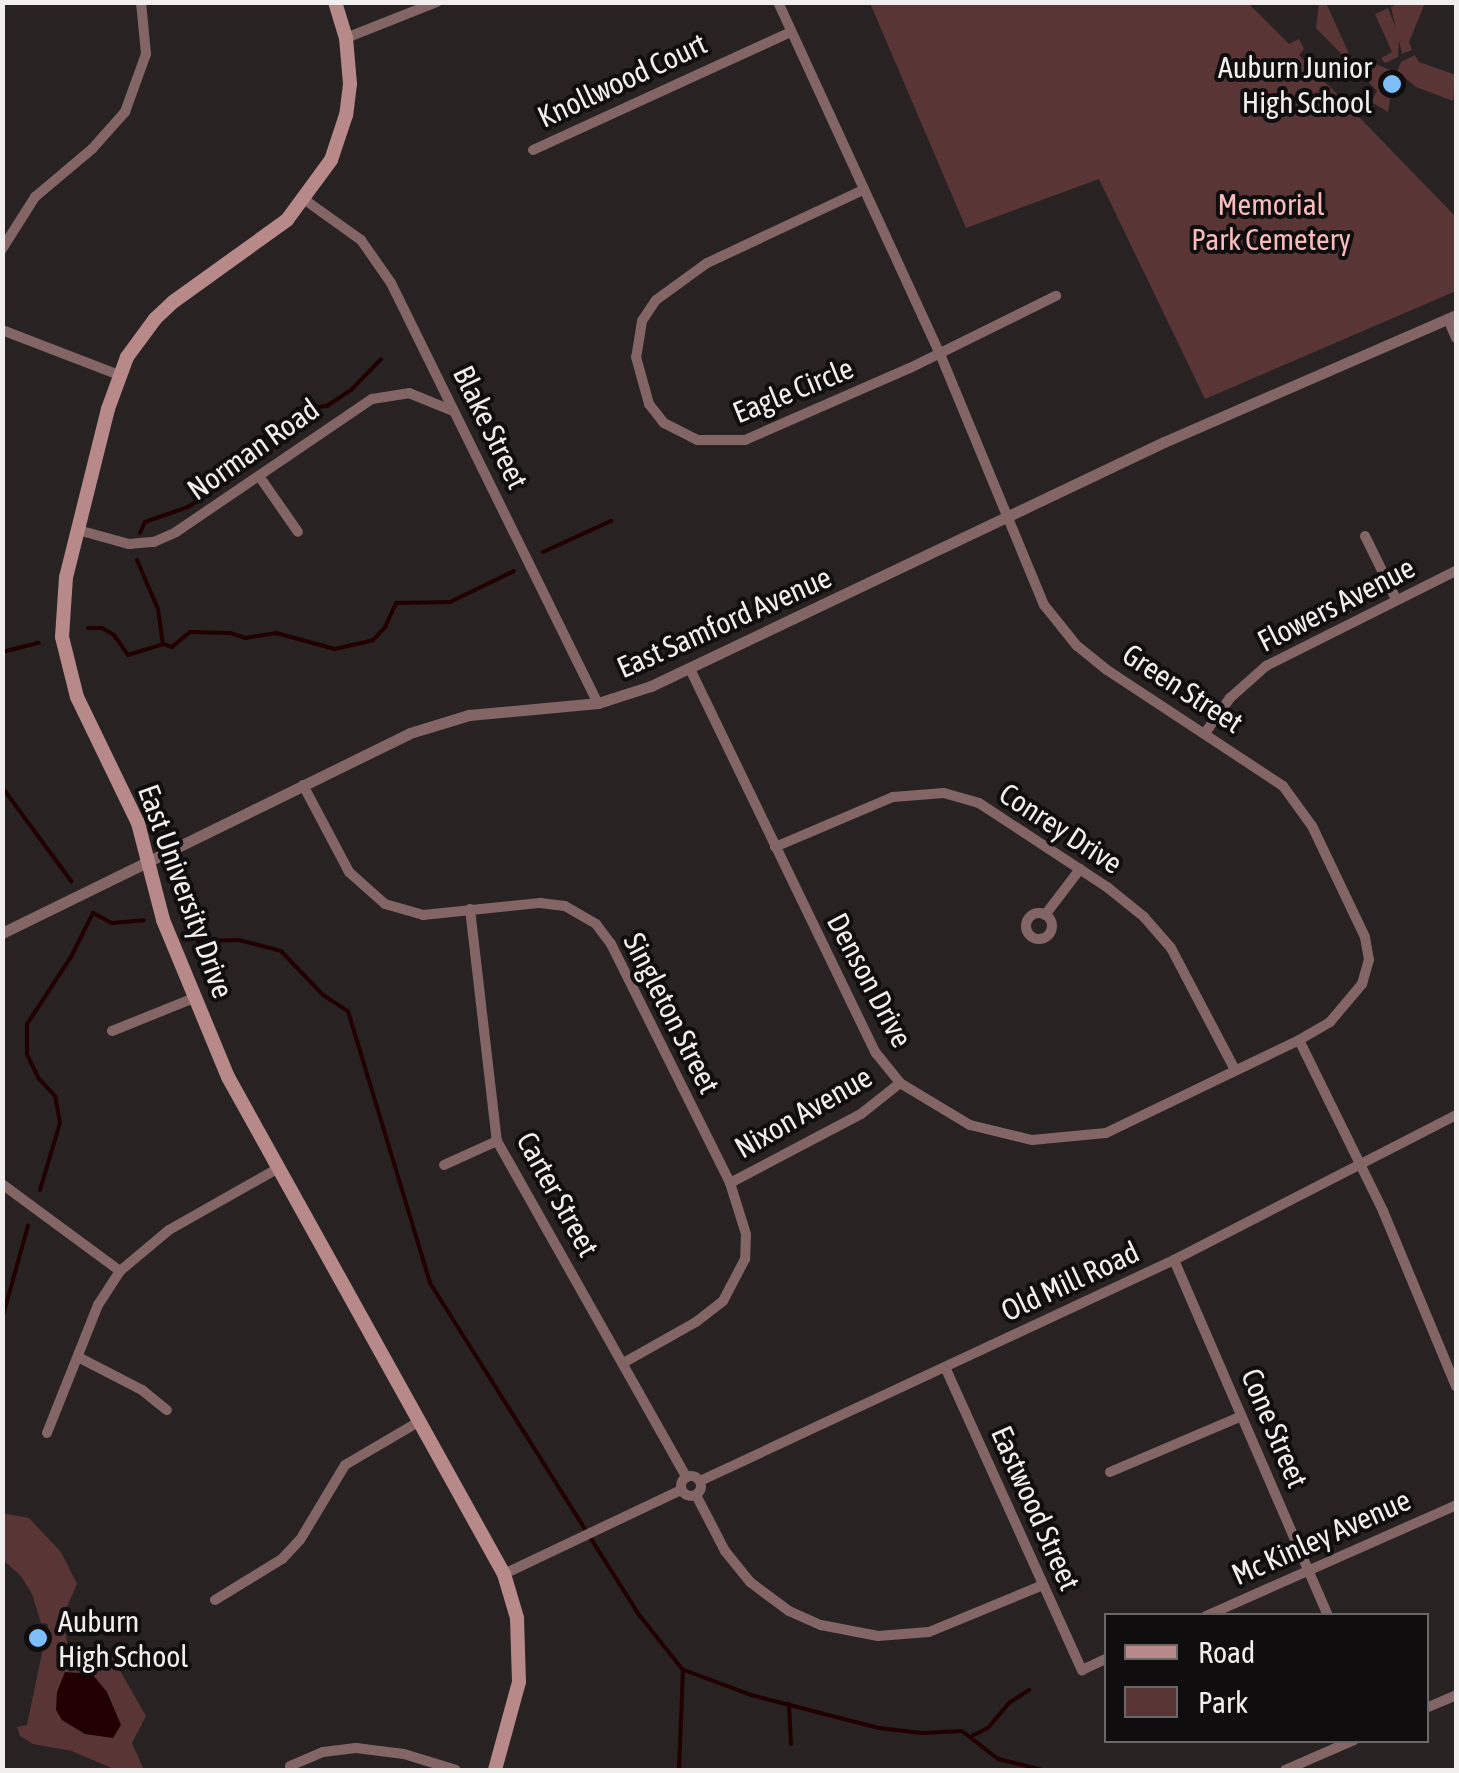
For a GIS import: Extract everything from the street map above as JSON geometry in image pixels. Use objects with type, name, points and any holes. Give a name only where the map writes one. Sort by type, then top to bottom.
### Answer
[{"type":"main road","name":"East University Drive","points":[[335,2],[350,68],[346,115],[331,160],[306,200],[278,229],[155,318],[119,374],[62,607],[67,668],[76,697],[134,813],[164,920],[233,1088],[504,1574],[518,1618],[519,1682],[495,1770]]},
{"type":"street","points":[[2,249],[35,197],[92,149],[125,112],[146,54],[141,2]]},
{"type":"street","points":[[346,38],[437,2]]},
{"type":"street","name":"Green Street","points":[[778,2],[788,32],[940,352],[1004,518],[1058,627],[1107,670],[1283,786],[1312,826],[1365,936],[1368,960],[1362,984],[1340,1014],[1299,1040]]},
{"type":"street","name":"Knollwood Court","points":[[533,150],[788,32]]},
{"type":"street","name":"Eagle Circle","points":[[863,190],[707,263],[656,300],[642,321],[636,344],[639,381],[649,404],[664,423],[685,436],[709,442],[745,440],[1056,296]]},
{"type":"street","name":"Blake Street","points":[[306,200],[361,240],[378,261],[598,703]]},
{"type":"street","points":[[1452,317],[1456,338]]},
{"type":"street","name":"East Samford Avenue","points":[[2,933],[410,733],[445,721],[506,710],[598,703],[690,669],[1164,442],[1452,317]]},
{"type":"street","points":[[2,330],[119,374]]},
{"type":"street","name":"Norman Road","points":[[78,530],[129,544],[154,542],[176,532],[372,400],[409,393],[454,411]]},
{"type":"street","points":[[258,476],[298,532]]},
{"type":"street","points":[[1365,536],[1396,599]]},
{"type":"street","name":"Flowers Avenue","points":[[1205,734],[1230,698],[1266,666],[1456,571]]},
{"type":"street","name":"Denson Drive","points":[[690,669],[862,1030],[900,1083],[970,1125],[996,1134],[1057,1140],[1106,1133],[1140,1120],[1299,1040]]},
{"type":"street","name":"Singleton Street","points":[[302,785],[342,861],[374,898],[410,913],[565,906],[596,924],[611,944],[730,1183],[746,1234],[745,1260],[736,1282],[705,1316],[625,1362]]},
{"type":"street","name":"Conrey Drive","points":[[775,847],[893,797],[944,793],[980,804],[1135,909],[1171,948],[1235,1070]]},
{"type":"street","points":[[1045,915],[1080,869]]},
{"type":"street","name":"Carter Street","points":[[470,909],[497,1141],[625,1362],[686,1477]]},
{"type":"street","points":[[112,1031],[194,998]]},
{"type":"street","points":[[1299,1040],[1362,1168],[1456,1386]]},
{"type":"street","name":"Nixon Avenue","points":[[730,1183],[845,1124],[900,1083]]},
{"type":"street","name":"Old Mill Road","points":[[700,1481],[1174,1260],[1362,1168],[1456,1116]]},
{"type":"street","points":[[444,1165],[497,1141]]},
{"type":"street","points":[[47,1433],[98,1305],[120,1271],[169,1230],[277,1170]]},
{"type":"street","points":[[2,1184],[120,1271]]},
{"type":"street","name":"Cone Street","points":[[1174,1260],[1327,1613]]},
{"type":"street","points":[[78,1357],[142,1390],[167,1410]]},
{"type":"street","name":"Eastwood Street","points":[[945,1367],[1082,1670],[1104,1660]]},
{"type":"street","points":[[1110,1472],[1242,1416]]},
{"type":"street","points":[[214,1600],[282,1558],[300,1540],[345,1465],[420,1421]]},
{"type":"street","points":[[681,1490],[686,1477],[700,1481],[696,1495],[725,1550],[750,1582],[788,1611],[820,1625],[878,1636],[929,1632],[1042,1585]]},
{"type":"street","points":[[504,1574],[681,1490],[696,1495]]},
{"type":"street","name":"Mc Kinley Avenue","points":[[1213,1613],[1456,1505]]},
{"type":"street","points":[[1429,1707],[1456,1695]]},
{"type":"street","points":[[1286,1770],[1347,1743]]},
{"type":"street","points":[[290,1766],[322,1752],[356,1748],[404,1754],[456,1770]]},
{"type":"green space","name":"Memorial Park Cemetery","points":[[870,3],[1248,3],[1289,44],[1299,39],[1304,49],[1299,55],[1456,217],[1456,291],[1205,399],[1099,179],[966,228]]},
{"type":"green space","points":[[1319,3],[1326,3],[1356,69],[1316,28]]},
{"type":"green space","points":[[1399,3],[1425,3],[1409,42],[1412,50],[1402,54],[1391,7]]},
{"type":"green space","points":[[1388,8],[1399,36],[1398,57],[1385,63],[1381,58],[1392,52],[1375,14]]},
{"type":"green space","points":[[1415,55],[1419,62],[1456,75],[1453,101],[1416,87],[1397,71],[1401,62]]},
{"type":"green space","points":[[1376,64],[1395,72],[1389,80],[1393,82],[1388,112],[1371,102],[1377,91],[1359,72]]},
{"type":"green space","name":"Auburn High School","points":[[2,1513],[29,1518],[61,1552],[77,1584],[63,1616],[69,1655],[84,1658],[95,1644],[111,1655],[146,1716],[132,1743],[144,1770],[116,1770],[72,1751],[33,1744],[20,1736],[17,1727],[27,1725],[48,1624],[41,1623],[32,1594],[21,1576],[3,1560]]},
{"type":"shaded area","points":[[65,1672],[92,1674],[107,1692],[121,1725],[113,1738],[85,1734],[62,1720],[56,1710],[57,1692]]},
{"type":"waterway","points":[[140,533],[145,522],[188,507],[236,475],[237,459],[249,445],[283,426],[298,409],[327,406],[351,390],[381,359]]},
{"type":"waterway","points":[[543,552],[611,521]]},
{"type":"waterway","points":[[137,560],[158,609],[163,644]]},
{"type":"waterway","points":[[88,628],[102,628],[114,635],[128,655],[163,644],[172,647],[190,632],[230,633],[245,638],[276,633],[335,649],[373,640],[385,627],[396,603],[450,602],[514,571]]},
{"type":"waterway","points":[[2,652],[39,643]]},
{"type":"waterway","points":[[2,787],[71,881]]},
{"type":"waterway","points":[[40,1190],[60,1123],[55,1096],[39,1079],[27,1054],[27,1024],[71,957],[93,913],[112,923],[144,920]]},
{"type":"waterway","points":[[198,941],[239,940],[281,951],[323,995],[348,1011],[430,1283],[640,1616],[683,1670],[679,1770]]},
{"type":"waterway","points":[[2,1319],[28,1226]]},
{"type":"waterway","points":[[684,1670],[751,1695],[879,1728],[922,1733],[962,1731],[998,1759],[1043,1770]]},
{"type":"waterway","points":[[972,1736],[988,1728],[1009,1703],[1029,1690]]},
{"type":"waterway","points":[[789,1704],[791,1744]]},
{"type":"place","name":"Auburn Junior High School","points":[[1392,84]]},
{"type":"place","name":"Auburn High School","points":[[38,1638]]}]
